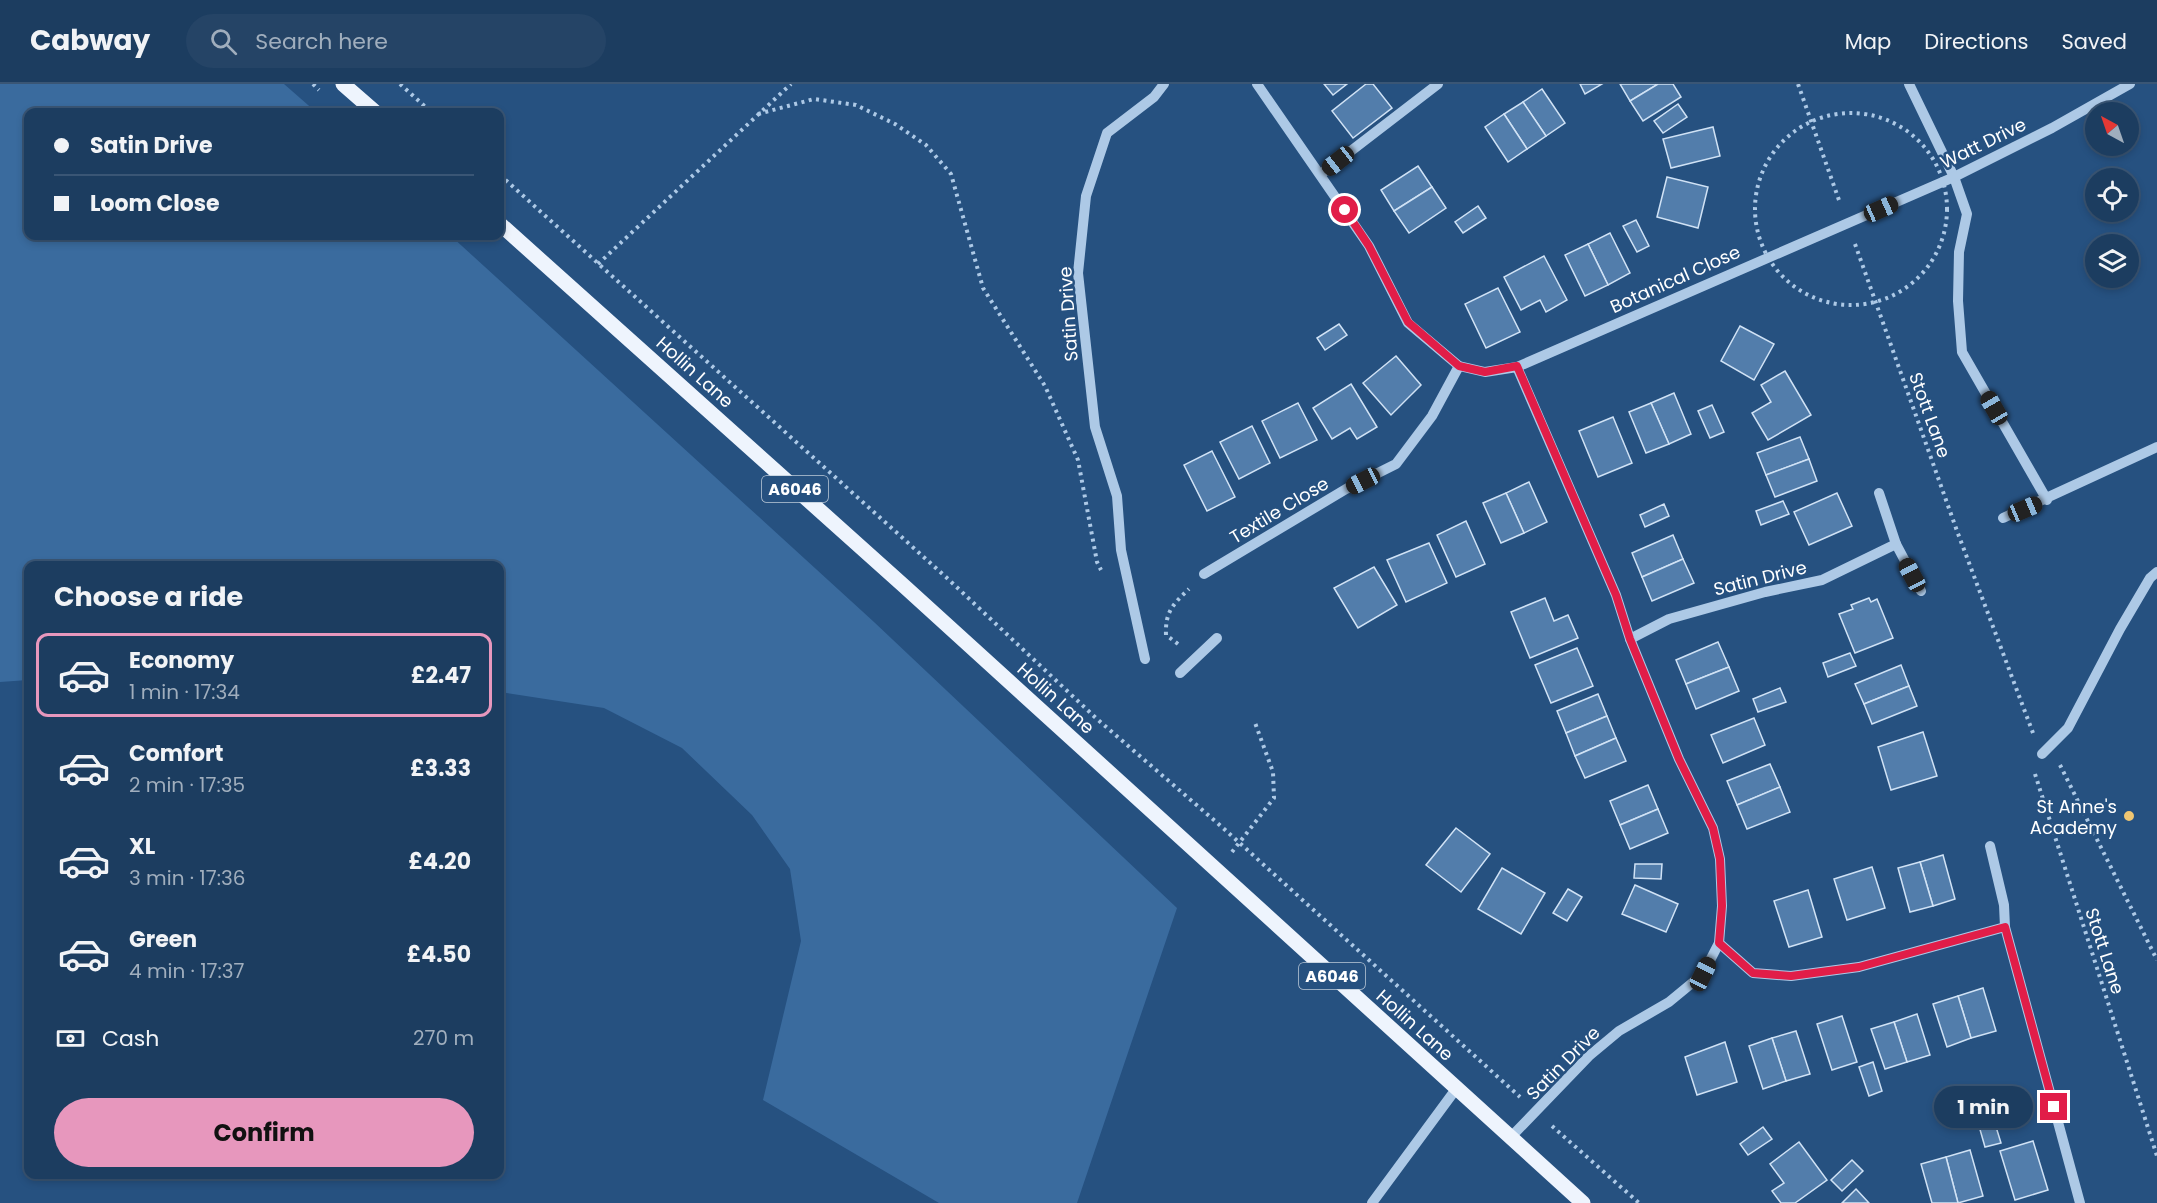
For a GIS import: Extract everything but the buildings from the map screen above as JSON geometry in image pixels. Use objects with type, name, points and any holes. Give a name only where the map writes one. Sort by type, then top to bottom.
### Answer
[{"type":"main road","points":[[343,84],[370,108]]},
{"type":"main road","name":"Hollin Lane","points":[[504,228],[913,594],[1583,1203]]},
{"type":"street","name":"Satin Drive","points":[[1145,660],[1121,550],[1117,496],[1095,427],[1078,273],[1086,196],[1107,133],[1154,97],[1164,84]]},
{"type":"street","points":[[1257,84],[1369,246],[1408,322],[1459,366],[1485,372],[1517,366]]},
{"type":"street","points":[[1321,174],[1438,84]]},
{"type":"street","points":[[1909,84],[1954,177],[1967,214],[1959,252],[1958,301],[1962,352],[2047,500]]},
{"type":"street","name":"Watt Drive","points":[[1848,224],[1954,177],[2052,128],[2130,84]]},
{"type":"street","name":"Botanical Close","points":[[1517,366],[1767,256],[1848,224]]},
{"type":"street","name":"Textile Close","points":[[1204,574],[1346,489],[1396,464],[1432,416],[1459,366]]},
{"type":"street","name":"Satin Drive","points":[[1510,1138],[1589,1056],[1619,1031],[1669,1002],[1703,974],[1719,943],[1722,906],[1720,871],[1713,828],[1679,759],[1630,639],[1616,595],[1517,366]]},
{"type":"street","points":[[2003,518],[2047,500],[2157,447]]},
{"type":"street","points":[[1879,494],[1896,544],[1921,591]]},
{"type":"street","name":"Satin Drive","points":[[1630,639],[1669,619],[1766,592],[1822,580],[1896,544]]},
{"type":"street","points":[[2042,754],[2068,728],[2120,629],[2150,578],[2157,572]]},
{"type":"street","points":[[1180,673],[1217,638]]},
{"type":"street","points":[[1990,846],[2002,892],[2005,927],[2080,1203]]},
{"type":"street","points":[[1719,943],[1753,973],[1791,976],[1859,967],[2005,927]]},
{"type":"street","points":[[1372,1203],[1456,1089]]},
{"type":"path","points":[[400,84],[427,108]]},
{"type":"path","points":[[598,264],[791,84]]},
{"type":"path","name":"Stott Lane","points":[[1797,84],[2025,715],[2042,754],[2061,765],[2157,960]]},
{"type":"path","points":[[758,114],[814,99],[856,105],[895,124],[927,145],[951,174],[983,288],[1045,386],[1078,460],[1097,562],[1102,572]]},
{"type":"path","points":[[504,179],[947,578],[1097,719],[1239,843],[1639,1203]]},
{"type":"path","points":[[1186,638],[1178,644],[1166,635],[1166,620],[1170,607],[1204,574]]},
{"type":"path","points":[[1217,872],[1274,798],[1273,772],[1254,720]]},
{"type":"path","name":"Stott Lane","points":[[2042,754],[2034,776],[2157,1156]]},
{"type":"shaded area","points":[[0,84],[284,84],[311,108],[24,108],[24,240],[455,240],[874,622],[1177,908],[1077,1203],[939,1203],[763,1100],[801,941],[790,869],[752,815],[682,748],[604,708],[504,693],[504,561],[24,561],[24,680],[0,682]]},
{"type":"place","name":"St Anne's Academy","points":[[2129,816]]},
{"type":"route","points":[[1345,210],[1369,246],[1408,322],[1459,366],[1485,372],[1517,366],[1616,595],[1630,639],[1679,759],[1713,828],[1720,859],[1722,906],[1719,943],[1753,973],[1791,976],[1859,967],[2005,927],[2054,1107]]}]
